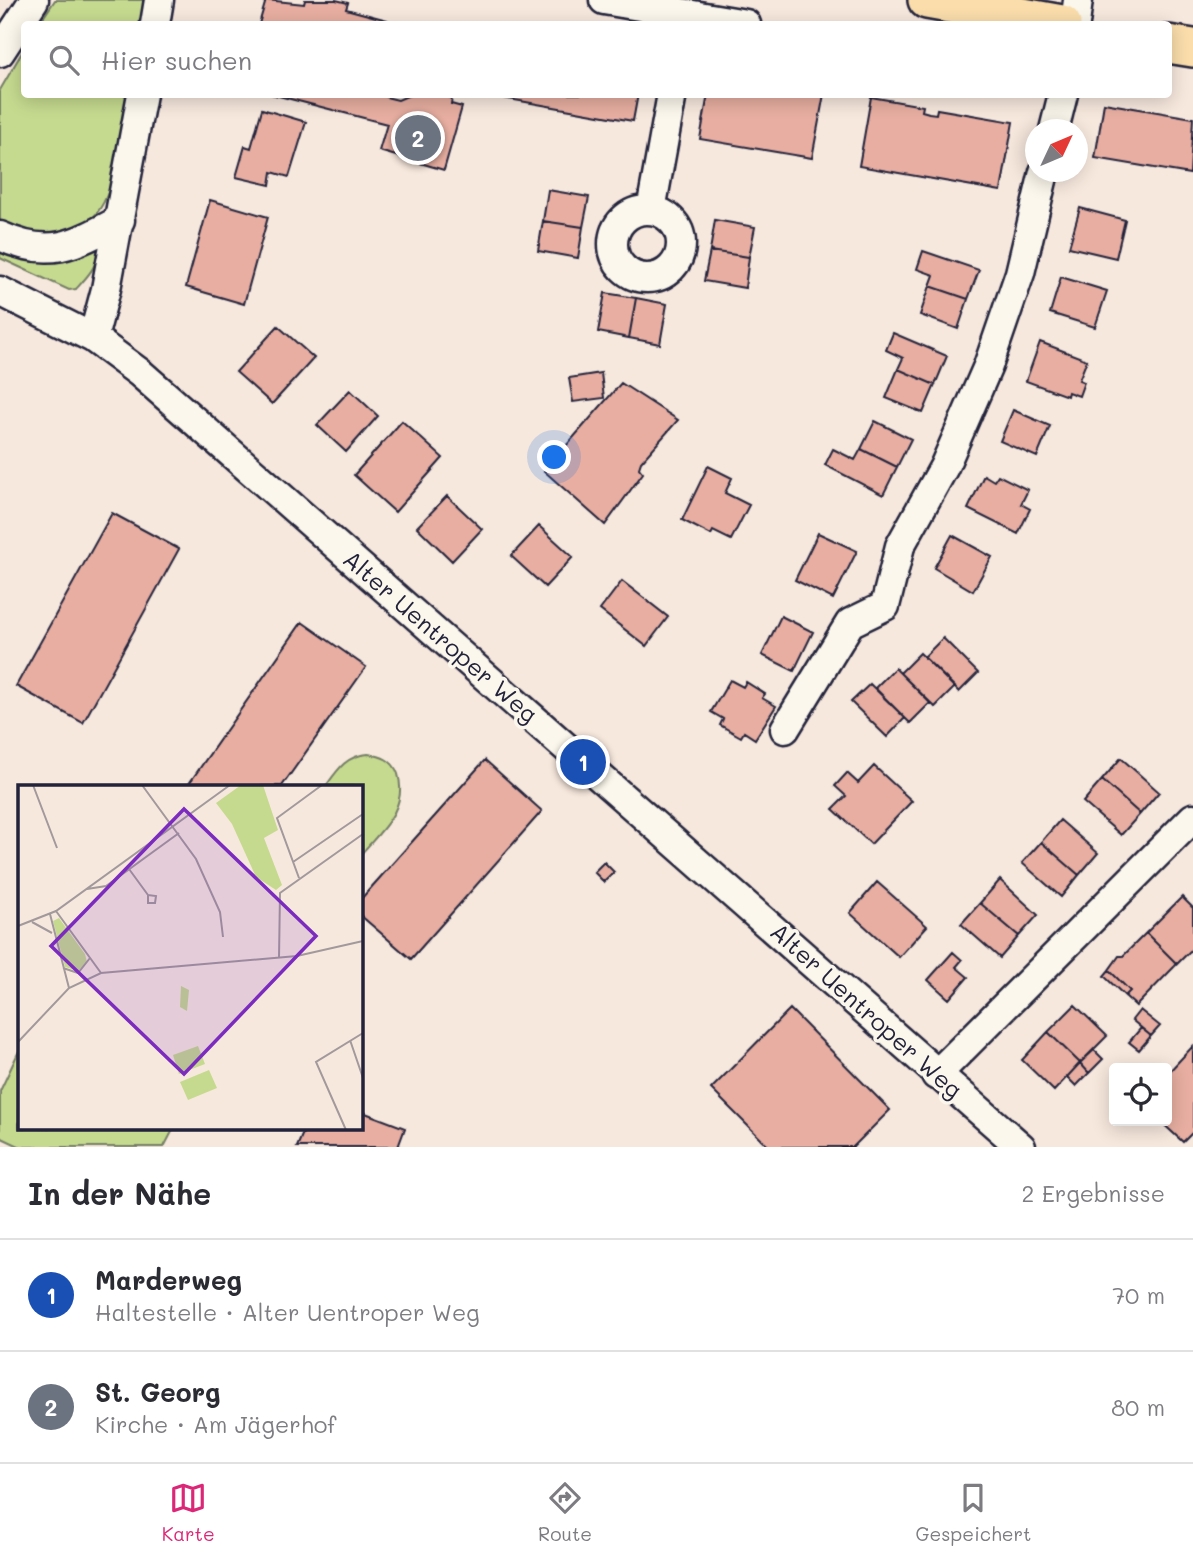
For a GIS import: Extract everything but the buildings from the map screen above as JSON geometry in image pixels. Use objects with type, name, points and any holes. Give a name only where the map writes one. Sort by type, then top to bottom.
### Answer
[{"type":"main road","points":[[927,0],[1045,21]]},
{"type":"main road","points":[[1172,45],[1193,48]]},
{"type":"street","points":[[0,52],[34,0]]},
{"type":"street","points":[[156,21],[159,0]]},
{"type":"street","points":[[604,0],[685,19],[709,21]]},
{"type":"street","points":[[1075,21],[1078,0]]},
{"type":"street","points":[[93,338],[120,220],[141,98]]},
{"type":"street","points":[[651,209],[670,98]]},
{"type":"street","points":[[1057,119],[1062,98]]},
{"type":"street","points":[[785,729],[850,623],[885,607],[900,546],[944,467],[988,366],[1020,273],[1042,182]]},
{"type":"street","points":[[0,236],[24,247],[58,248],[88,237],[120,220]]},
{"type":"street","name":"Alter Uentroper Weg","points":[[0,291],[93,338],[150,381],[1021,1147]]},
{"type":"street","points":[[936,1075],[1193,818]]},
{"type":"green space","points":[[55,0],[144,0],[140,21],[41,21]]},
{"type":"green space","points":[[21,54],[21,98],[127,98],[120,147],[111,185],[95,216],[83,225],[42,235],[27,234],[0,221],[0,90]]},
{"type":"green space","points":[[95,248],[99,251],[90,272],[76,289],[69,290],[0,258],[0,251]]},
{"type":"green space","points":[[368,754],[390,762],[398,774],[400,786],[396,808],[391,818],[362,853],[362,785],[327,785],[339,769],[360,755]]},
{"type":"green space","points":[[18,1053],[18,1130],[173,1130],[164,1147],[21,1147],[0,1137],[0,1091]]},
{"type":"place","name":"St. Georg","points":[[418,138]]},
{"type":"place","name":"Marderweg","points":[[583,762]]}]
